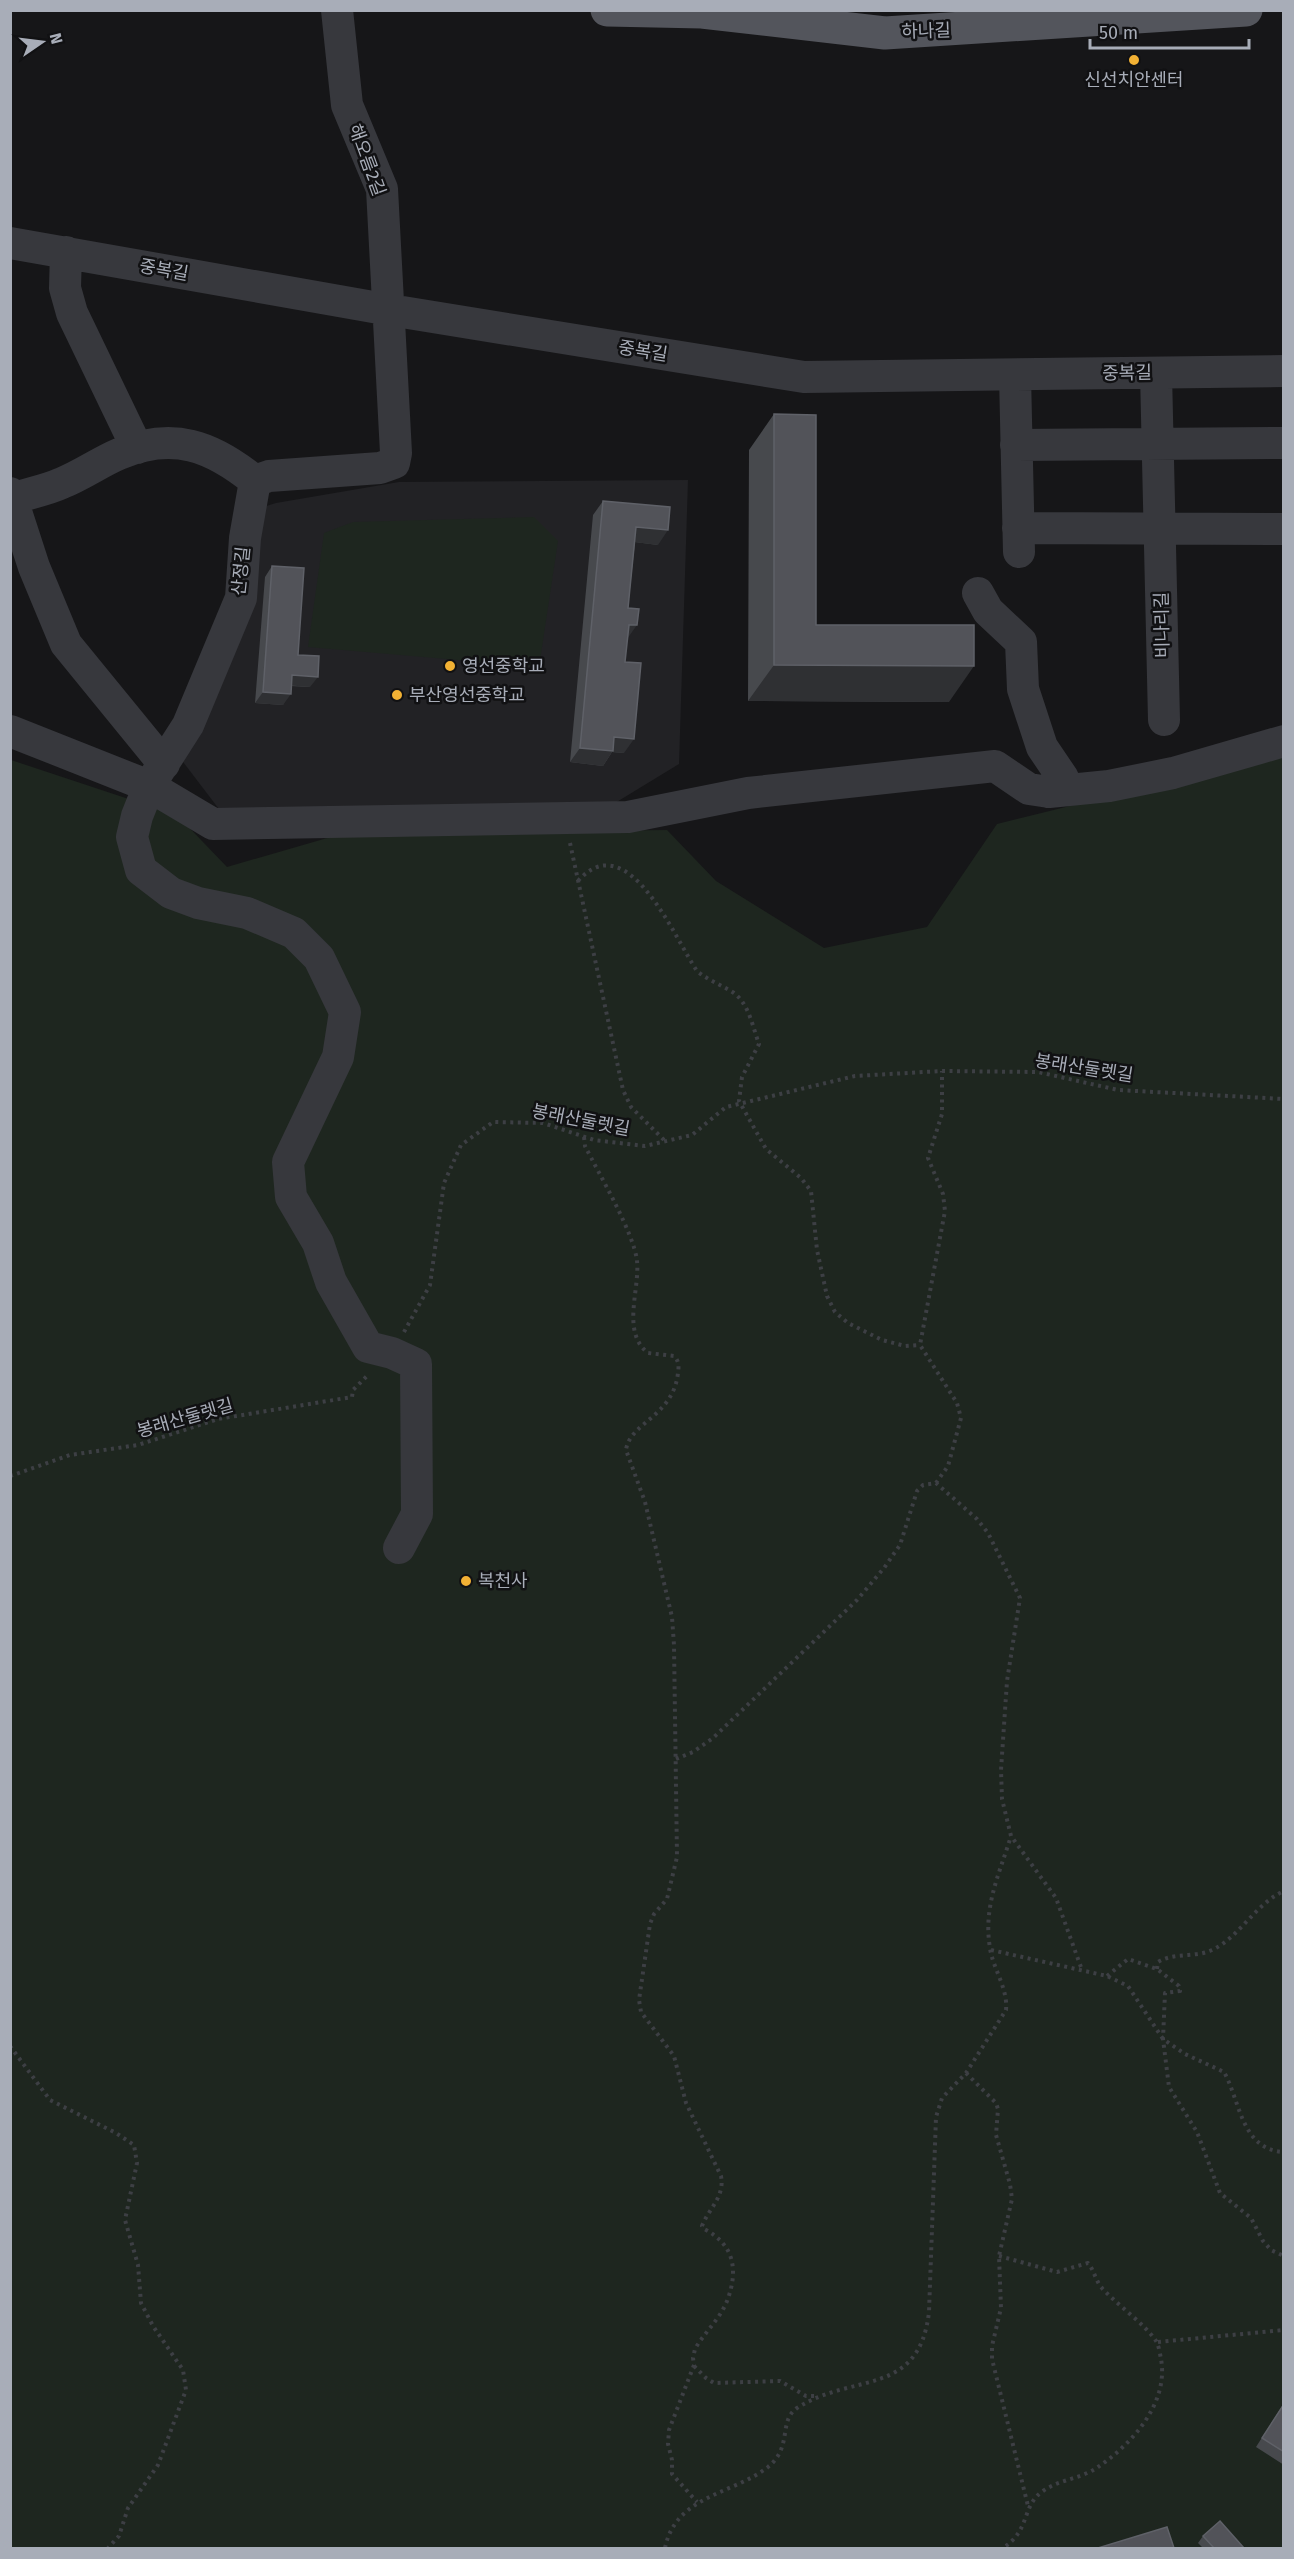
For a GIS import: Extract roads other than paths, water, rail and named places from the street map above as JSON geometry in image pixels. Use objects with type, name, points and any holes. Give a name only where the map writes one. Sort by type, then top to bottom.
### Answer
[{"type":"main road","name":"하나길","points":[[607,10],[702,12],[885,33],[970,20],[1246,10]]},
{"type":"street","name":"해오름2길","points":[[337,10],[347,105],[382,189],[390,310]]},
{"type":"street","name":"중복길","points":[[10,243],[390,310],[804,377],[1284,371]]},
{"type":"street","points":[[66,252],[65,288],[72,313],[137,448]]},
{"type":"street","points":[[390,310],[396,453],[394,463],[380,468],[269,476],[255,481],[238,467],[191,444],[175,441],[121,453],[61,484],[12,496],[34,567],[66,644],[157,775],[213,824],[628,818],[748,793],[995,766],[1029,789],[1049,792],[1120,784],[1173,772],[1284,741]]},
{"type":"street","name":"비나리길","points":[[1156,373],[1164,720]]},
{"type":"street","points":[[1015,375],[1018,540],[1160,530],[1284,529]]},
{"type":"street","points":[[1016,445],[1284,443]]},
{"type":"street","name":"산정길","points":[[255,481],[245,538],[241,598],[188,725],[157,775],[137,816],[132,837],[141,870],[171,893],[198,903],[247,913],[294,933],[319,958],[345,1012],[338,1057],[288,1162],[291,1197],[318,1243],[331,1282],[368,1347],[392,1353],[416,1364],[417,1514],[399,1548]]},
{"type":"street","points":[[978,593],[988,611],[1021,642],[1023,688],[1042,747],[1063,778],[1049,792]]},
{"type":"street","points":[[10,731],[157,775]]},
{"type":"place","name":"신선치안센터","points":[[1134,60]]},
{"type":"place","name":"영선중학교","points":[[450,666]]},
{"type":"place","name":"부산영선중학교","points":[[397,695]]},
{"type":"place","name":"복천사","points":[[466,1581]]}]
